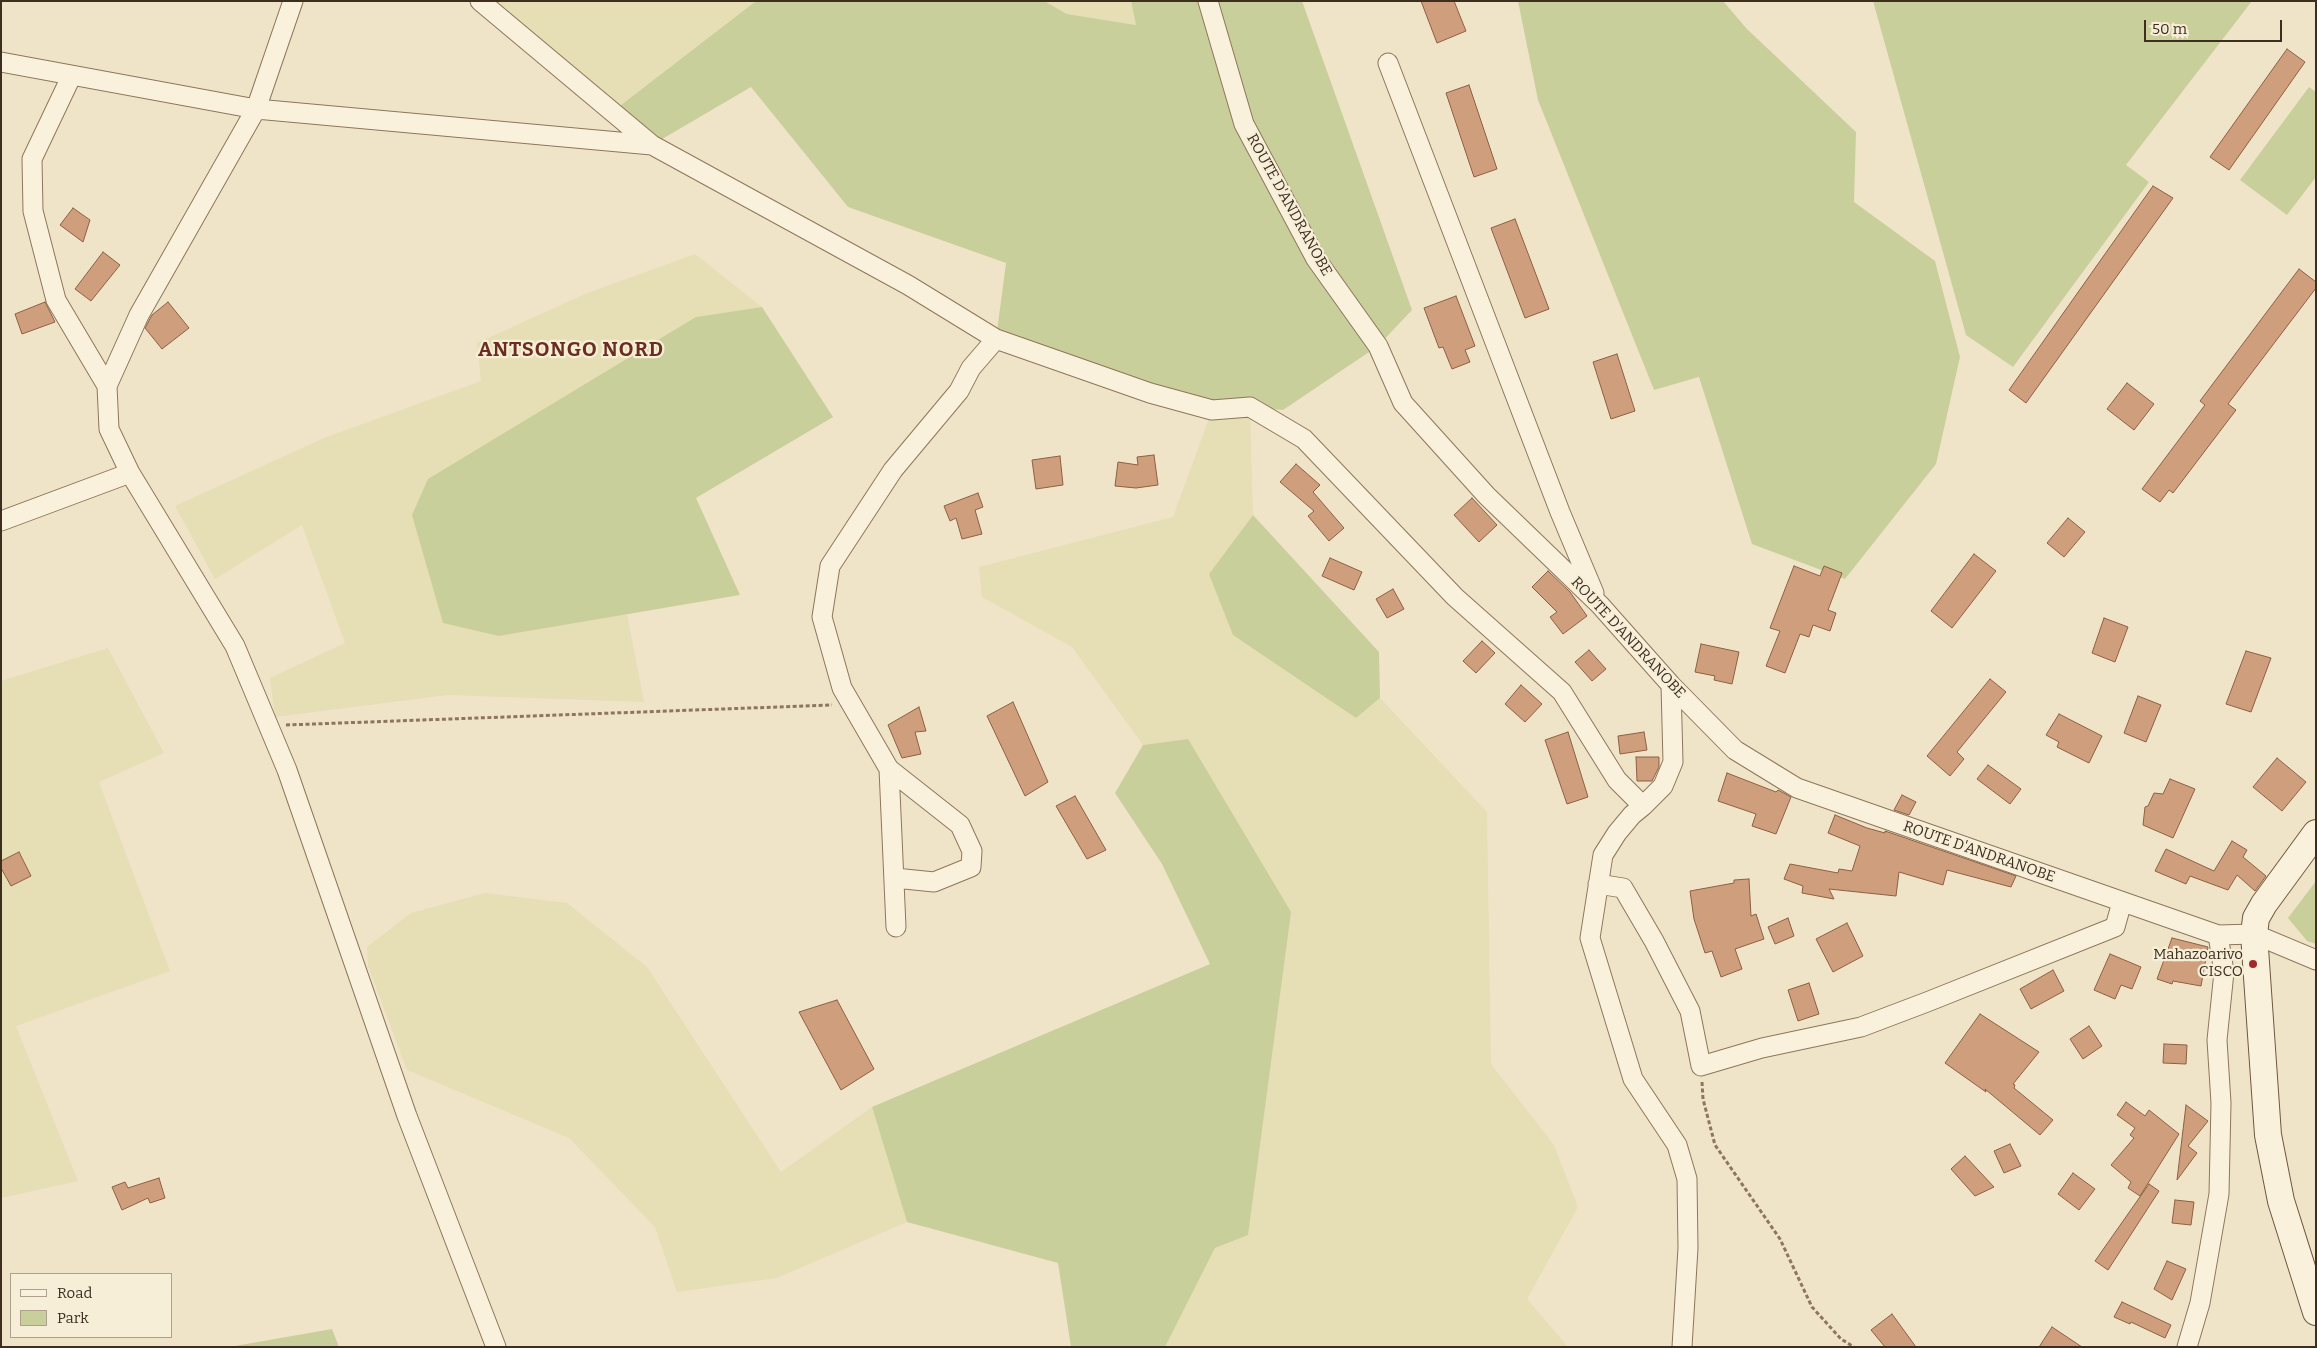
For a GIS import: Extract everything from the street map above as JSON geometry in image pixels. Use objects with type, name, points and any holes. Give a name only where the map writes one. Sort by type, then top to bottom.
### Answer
[{"type":"main road","points":[[2316,834],[2264,904],[2256,918],[2254,934],[2268,1135],[2281,1201],[2316,1312]]},
{"type":"street","points":[[293,1],[256,109],[139,314],[107,386],[109,429],[130,473],[235,646],[287,770],[407,1116],[496,1347]]},
{"type":"street","points":[[480,1],[652,145],[908,285],[996,339],[1150,393],[1212,410],[1250,407],[1304,438],[1455,597],[1562,692],[1617,780],[1643,806]]},
{"type":"street","name":"ROUTE D'ANDRANOBE","points":[[1208,1],[1244,124],[1316,259],[1378,346],[1403,402],[1487,496],[1600,605],[1671,684],[1735,750],[1797,788],[2218,935],[2254,934],[2316,960]]},
{"type":"street","points":[[1,62],[71,77],[256,109],[652,145]]},
{"type":"street","points":[[1388,63],[1560,512],[1600,605]]},
{"type":"street","points":[[71,77],[32,159],[33,211],[56,300],[107,386]]},
{"type":"street","points":[[895,878],[934,882],[971,867],[972,851],[960,825],[889,769],[842,688],[822,617],[830,566],[893,470],[959,391],[971,368],[996,339]]},
{"type":"street","points":[[1,520],[130,473]]},
{"type":"street","points":[[1671,684],[1673,762],[1663,786],[1632,815],[1617,833],[1603,855],[1590,938],[1633,1079],[1678,1145],[1687,1179],[1688,1248],[1682,1347]]},
{"type":"street","points":[[889,769],[896,927]]},
{"type":"street","points":[[1598,884],[1623,888],[1654,941],[1690,1012],[1701,1066],[1762,1048],[1861,1027],[1927,1002],[2114,928],[2122,902]]},
{"type":"street","points":[[2187,1347],[2200,1303],[2219,1194],[2221,1103],[2217,1040],[2224,972],[2218,935]]},
{"type":"path","points":[[268,725],[852,704]]},
{"type":"path","points":[[1701,1066],[1703,1099],[1715,1145],[1780,1238],[1812,1307],[1841,1339],[1854,1347]]},
{"type":"shaded area","points":[[480,1],[756,1],[612,112]]},
{"type":"shaded area","points":[[1044,1],[1131,1],[1137,25],[1067,14]]},
{"type":"shaded area","points":[[695,254],[762,307],[696,317],[499,636],[627,614],[644,702],[448,695],[275,717],[270,678],[345,643],[302,525],[215,579],[175,506],[324,438],[481,381],[477,343],[585,294]]},
{"type":"shaded area","points":[[1250,407],[1253,515],[1209,574],[1356,718],[1380,698],[1487,812],[1491,1064],[1554,1145],[1578,1207],[1527,1299],[1568,1347],[1165,1347],[1215,1248],[1248,1235],[1188,739],[1143,745],[1072,647],[982,597],[979,567],[1173,517],[1212,410]]},
{"type":"shaded area","points":[[108,648],[164,753],[99,782],[170,971],[16,1026],[78,1181],[1,1198],[1,681]]},
{"type":"shaded area","points":[[485,893],[567,903],[647,967],[781,1172],[872,1107],[907,1222],[777,1278],[677,1292],[655,1227],[569,1138],[407,1070],[368,966],[367,947],[411,913]]},
{"type":"green space","points":[[756,1],[1044,1],[1067,14],[1136,25],[1131,1],[1302,1],[1412,310],[1378,346],[1283,410],[1250,407],[1212,410],[996,339],[1006,263],[848,207],[751,87],[652,145],[612,112]]},
{"type":"green space","points":[[1518,1],[1723,1],[1747,29],[1856,132],[1854,202],[1935,261],[1960,357],[1936,464],[1845,579],[1752,544],[1699,377],[1654,390],[1538,100]]},
{"type":"green space","points":[[1873,1],[2252,1],[2126,165],[2149,182],[2013,367],[1966,335]]},
{"type":"green space","points":[[2309,87],[2316,92],[2316,177],[2287,215],[2240,180]]},
{"type":"green space","points":[[762,307],[833,417],[696,498],[740,595],[499,636],[443,623],[412,515],[428,479],[696,317]]},
{"type":"green space","points":[[1253,515],[1379,652],[1380,698],[1356,718],[1233,635],[1209,574]]},
{"type":"green space","points":[[1188,739],[1291,912],[1248,1235],[1215,1248],[1165,1347],[1071,1347],[1058,1263],[907,1222],[872,1107],[1210,964],[1162,864],[1115,793],[1143,745]]},
{"type":"green space","points":[[2316,881],[2316,944],[2307,941],[2288,918]]},
{"type":"green space","points":[[332,1329],[339,1347],[229,1347]]},
{"type":"building","points":[[1421,1],[1454,1],[1466,31],[1437,43]]},
{"type":"building","points":[[2287,49],[2305,62],[2229,170],[2210,157]]},
{"type":"building","points":[[1469,85],[1497,169],[1474,177],[1446,93]]},
{"type":"building","points":[[2153,186],[2173,198],[2026,403],[2009,390]]},
{"type":"building","points":[[73,208],[90,220],[83,242],[60,225]]},
{"type":"building","points":[[1515,219],[1549,309],[1525,318],[1491,228]]},
{"type":"building","points":[[103,252],[120,265],[91,301],[75,289]]},
{"type":"building","points":[[2299,269],[2316,282],[2316,288],[2228,404],[2236,410],[2173,493],[2169,490],[2160,502],[2142,489],[2205,405],[2200,401]]},
{"type":"building","points":[[1456,296],[1475,346],[1465,350],[1470,362],[1452,369],[1443,347],[1439,348],[1424,308]]},
{"type":"building","points":[[45,302],[55,322],[22,334],[15,314]]},
{"type":"building","points":[[168,302],[189,328],[162,349],[145,328],[152,315]]},
{"type":"building","points":[[1617,354],[1635,411],[1611,419],[1593,362]]},
{"type":"building","points":[[2127,383],[2154,404],[2134,430],[2107,409]]},
{"type":"building","points":[[1154,455],[1158,485],[1136,488],[1115,486],[1118,462],[1138,465],[1137,457]]},
{"type":"building","points":[[1060,456],[1063,485],[1036,489],[1032,460]]},
{"type":"building","points":[[1296,464],[1320,485],[1313,492],[1344,528],[1329,541],[1308,516],[1314,511],[1280,482]]},
{"type":"building","points":[[978,493],[983,507],[975,510],[982,534],[962,539],[956,518],[950,521],[944,506]]},
{"type":"building","points":[[1472,498],[1497,525],[1479,542],[1454,515]]},
{"type":"building","points":[[2068,518],[2085,532],[2064,557],[2047,543]]},
{"type":"building","points":[[1974,554],[1996,571],[1952,628],[1931,611]]},
{"type":"building","points":[[1330,558],[1362,572],[1354,590],[1322,576]]},
{"type":"building","points":[[1794,566],[1820,576],[1824,566],[1842,573],[1828,610],[1836,613],[1830,631],[1813,625],[1809,637],[1800,634],[1785,673],[1766,666],[1780,631],[1770,628]]},
{"type":"building","points":[[1548,571],[1570,592],[1587,616],[1563,634],[1550,617],[1557,612],[1532,587]]},
{"type":"building","points":[[1393,589],[1404,609],[1387,618],[1376,599]]},
{"type":"building","points":[[2104,618],[2128,627],[2115,662],[2092,653]]},
{"type":"building","points":[[1482,641],[1495,653],[1476,673],[1463,661]]},
{"type":"building","points":[[1701,644],[1739,652],[1732,684],[1714,680],[1715,676],[1695,672]]},
{"type":"building","points":[[1589,650],[1606,669],[1592,681],[1575,662]]},
{"type":"building","points":[[2246,651],[2271,658],[2251,712],[2226,704]]},
{"type":"building","points":[[1990,679],[2006,692],[1957,752],[1964,759],[1950,776],[1927,756]]},
{"type":"building","points":[[1521,685],[1542,704],[1525,722],[1505,704]]},
{"type":"building","points":[[2138,696],[2161,705],[2146,742],[2124,733]]},
{"type":"building","points":[[1013,702],[1048,782],[1025,796],[987,716]]},
{"type":"building","points":[[919,707],[926,731],[915,732],[921,754],[902,758],[888,725]]},
{"type":"building","points":[[2059,714],[2102,736],[2089,763],[2057,747],[2059,742],[2046,735]]},
{"type":"building","points":[[1568,732],[1588,797],[1567,804],[1545,740]]},
{"type":"building","points":[[1644,732],[1647,750],[1620,754],[1618,736]]},
{"type":"building","points":[[1636,757],[1659,757],[1659,767],[1652,781],[1637,781]]},
{"type":"building","points":[[2277,758],[2306,782],[2282,811],[2253,787]]},
{"type":"building","points":[[1988,765],[2021,789],[2010,804],[1977,779]]},
{"type":"building","points":[[1727,773],[1776,792],[1778,790],[1791,797],[1776,834],[1752,826],[1756,814],[1718,801]]},
{"type":"building","points":[[2170,779],[2195,789],[2173,838],[2143,825],[2145,807],[2148,806],[2154,793],[2163,794]]},
{"type":"building","points":[[1902,795],[1916,802],[1909,815],[1894,810]]},
{"type":"building","points":[[1075,796],[1106,850],[1087,859],[1056,806]]},
{"type":"building","points":[[1835,815],[1867,828],[1885,833],[1885,831],[2016,876],[2011,887],[1947,870],[1943,885],[1899,872],[1896,896],[1829,889],[1834,899],[1802,893],[1803,886],[1784,879],[1790,864],[1838,873],[1839,869],[1852,871],[1860,846],[1828,833]]},
{"type":"building","points":[[2232,841],[2247,850],[2243,857],[2266,876],[2255,891],[2237,875],[2228,890],[2190,876],[2186,884],[2155,871],[2166,849],[2214,871]]},
{"type":"building","points":[[19,852],[31,876],[11,886],[1,868],[1,861]]},
{"type":"building","points":[[1749,879],[1751,916],[1756,914],[1764,939],[1735,949],[1742,969],[1721,977],[1712,951],[1705,953],[1694,919],[1690,891],[1734,883],[1734,880]]},
{"type":"building","points":[[1788,918],[1794,936],[1775,944],[1768,927]]},
{"type":"building","points":[[1847,923],[1863,956],[1833,972],[1816,939]]},
{"type":"building","points":[[2172,938],[2208,947],[2201,986],[2173,981],[2172,984],[2157,979]]},
{"type":"building","points":[[2110,954],[2141,967],[2132,989],[2121,985],[2115,999],[2094,990]]},
{"type":"building","points":[[2053,970],[2064,991],[2031,1009],[2020,989]]},
{"type":"building","points":[[1809,983],[1819,1014],[1798,1021],[1788,990]]},
{"type":"building","points":[[837,1000],[874,1069],[841,1090],[799,1012]]},
{"type":"building","points":[[1980,1014],[2039,1052],[2013,1084],[2015,1085],[2014,1088],[2053,1120],[2040,1135],[1985,1089],[1986,1092],[1945,1063]]},
{"type":"building","points":[[2089,1026],[2102,1046],[2083,1059],[2070,1039]]},
{"type":"building","points":[[2164,1044],[2187,1045],[2186,1064],[2163,1063]]},
{"type":"building","points":[[2126,1102],[2145,1116],[2149,1110],[2179,1134],[2140,1196],[2128,1188],[2131,1182],[2111,1165],[2134,1138],[2130,1135],[2135,1128],[2117,1115]]},
{"type":"building","points":[[2186,1105],[2208,1121],[2188,1146],[2197,1153],[2177,1180]]},
{"type":"building","points":[[2010,1144],[2021,1166],[2004,1173],[1994,1151]]},
{"type":"building","points":[[1965,1156],[1994,1187],[1975,1196],[1951,1169]]},
{"type":"building","points":[[2073,1173],[2095,1189],[2079,1210],[2058,1194]]},
{"type":"building","points":[[159,1178],[165,1198],[150,1203],[148,1198],[122,1210],[112,1187],[125,1182],[128,1188]]},
{"type":"building","points":[[2149,1184],[2159,1191],[2108,1270],[2095,1261]]},
{"type":"building","points":[[2175,1200],[2194,1202],[2191,1225],[2172,1223]]},
{"type":"building","points":[[2167,1261],[2186,1269],[2172,1300],[2154,1289]]},
{"type":"building","points":[[2122,1302],[2171,1325],[2165,1338],[2131,1322],[2130,1324],[2114,1317]]},
{"type":"building","points":[[1892,1314],[1916,1347],[1885,1347],[1871,1330]]},
{"type":"building","points":[[2052,1327],[2082,1347],[2039,1347]]},
{"type":"place","name":"Mahazoarivo CISCO","points":[[2253,964]]},
{"type":"district","name":"ANTSONGO NORD","points":[[571,350]]}]
